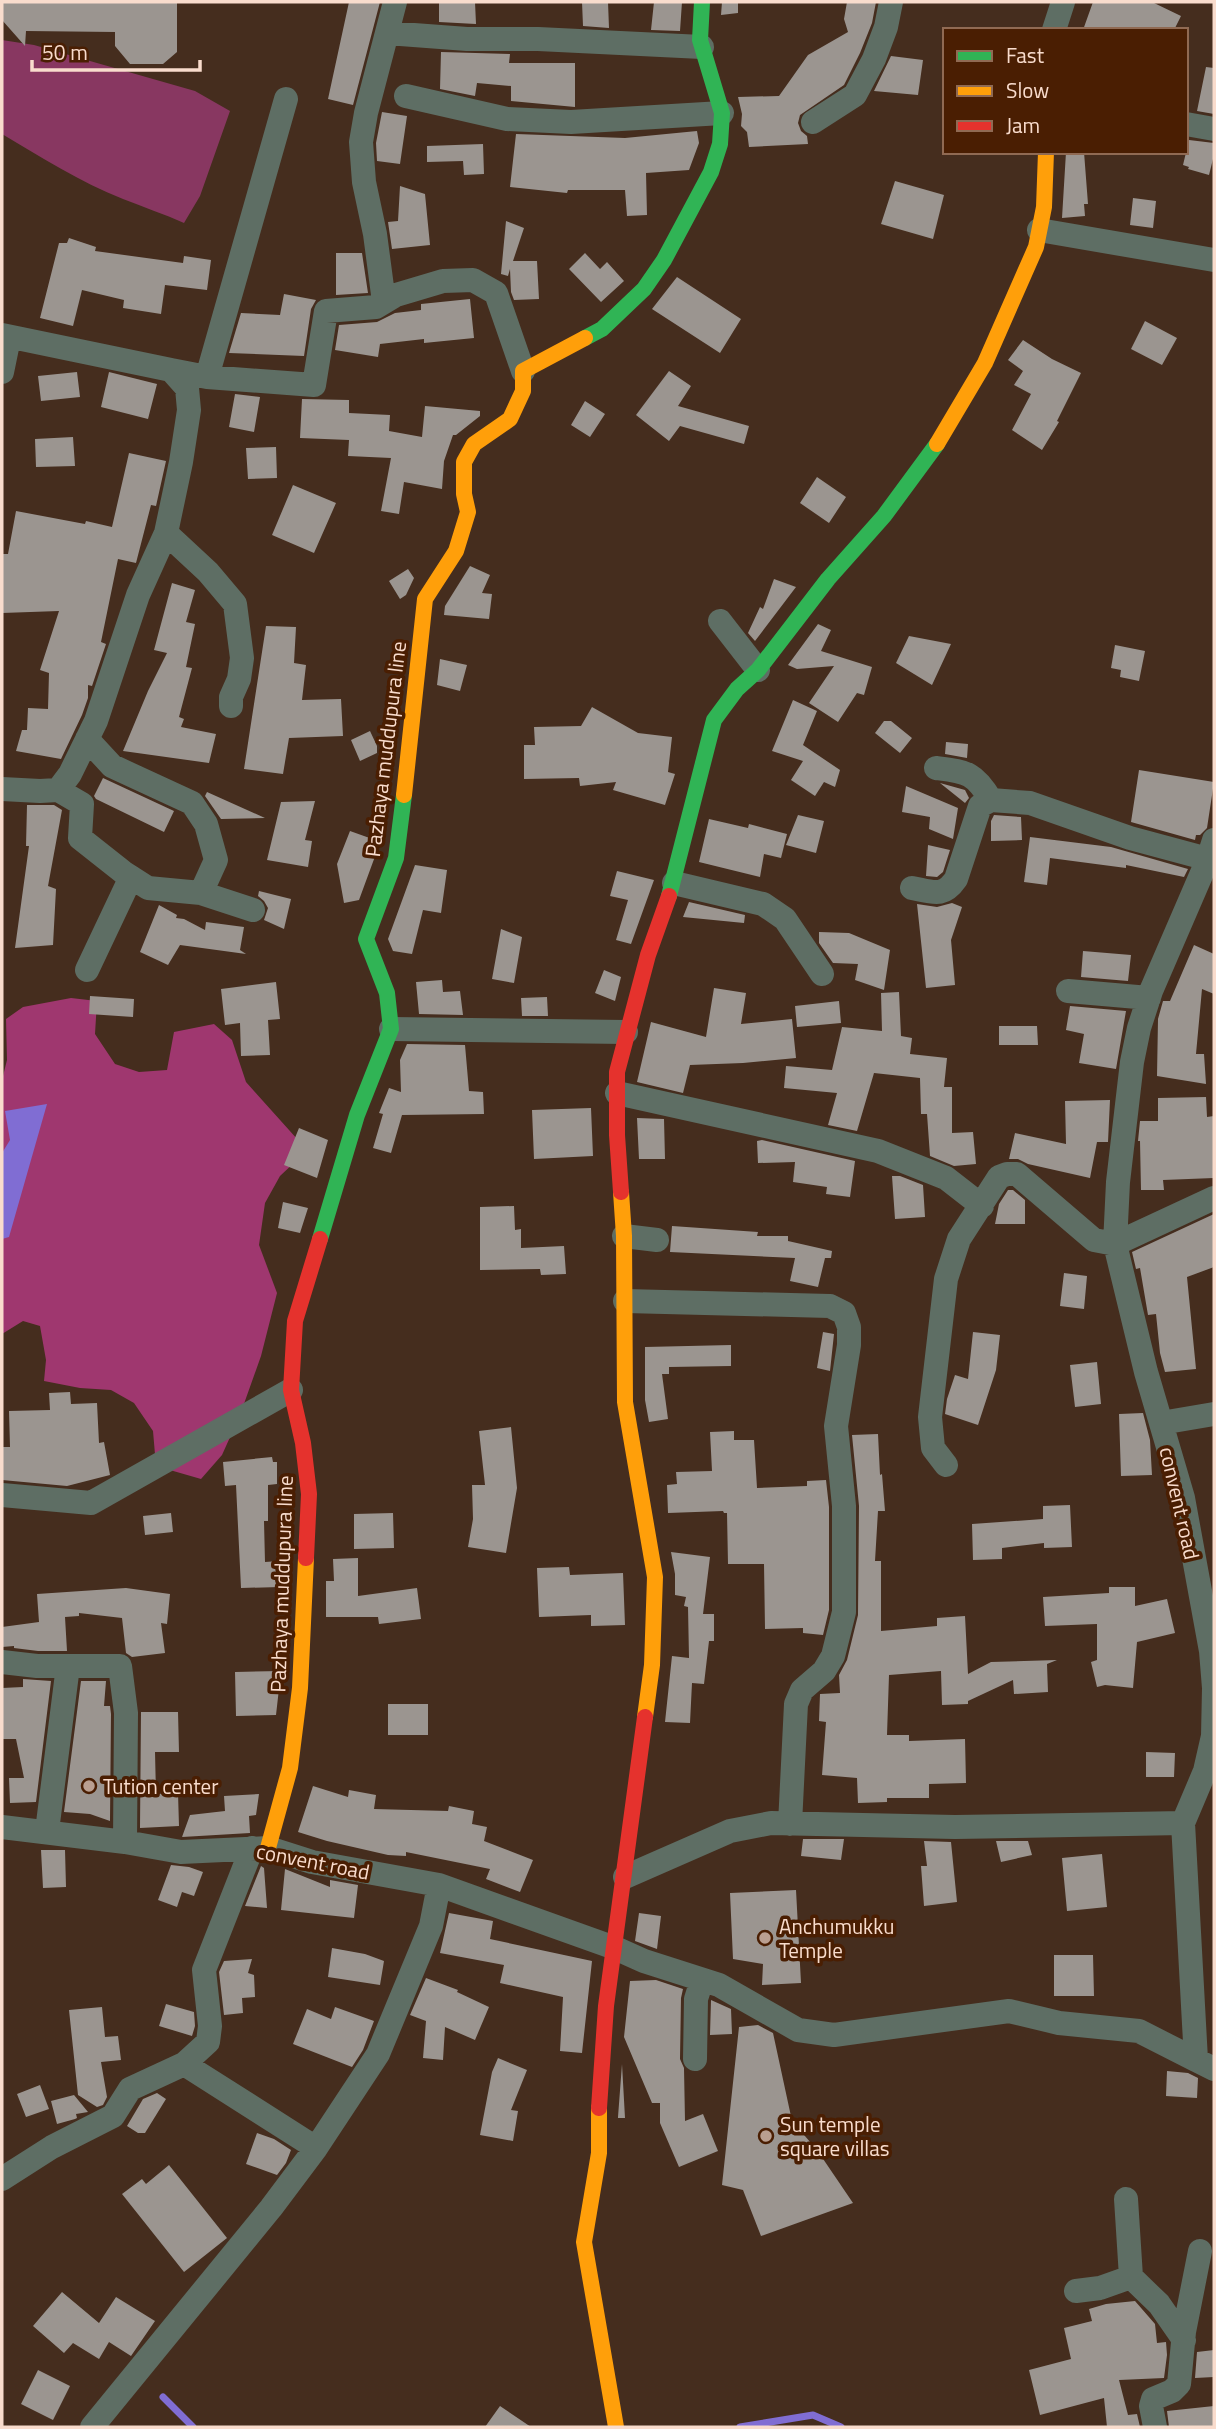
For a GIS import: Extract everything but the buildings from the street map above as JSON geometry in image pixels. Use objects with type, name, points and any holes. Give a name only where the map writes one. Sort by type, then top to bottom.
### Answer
[{"type":"street","points":[[384,302],[375,233],[364,183],[361,142],[395,2]]},
{"type":"street","points":[[2,372],[6,336],[207,377],[314,385],[326,311],[376,307],[396,295],[443,281],[473,280],[496,293],[523,370],[602,329],[644,289],[664,260],[711,172],[720,144],[722,113],[699,40],[702,2]]},
{"type":"street","points":[[814,122],[855,95],[874,59],[886,27],[891,2]]},
{"type":"street","points":[[1055,28],[1063,2]]},
{"type":"street","points":[[387,33],[467,39],[538,38],[702,47]]},
{"type":"street","points":[[406,96],[507,119],[571,122],[722,113]]},
{"type":"street","points":[[207,377],[286,99]]},
{"type":"street","points":[[1188,124],[1214,129]]},
{"type":"street","points":[[616,2427],[584,2242],[598,2153],[597,2117],[606,2006],[652,1665],[654,1577],[625,1402],[624,1236],[617,1135],[617,1072],[648,955],[674,883],[695,788],[714,720],[737,689],[758,670],[828,579],[884,516],[944,435],[985,363],[1036,247],[1044,207],[1046,154]]},
{"type":"street","points":[[1039,230],[1214,260]]},
{"type":"street","points":[[58,790],[70,774],[96,721],[138,595],[166,533],[189,410],[187,388],[171,370]]},
{"type":"street","name":"Pazhaya muddupura line","points":[[260,1848],[290,1768],[300,1688],[309,1494],[303,1443],[291,1390],[295,1321],[357,1115],[391,1029],[392,1014],[388,992],[366,939],[396,858],[425,599],[456,551],[468,512],[464,494],[464,462],[474,444],[510,419],[523,391],[523,370]]},
{"type":"street","points":[[166,533],[208,572],[236,604],[242,658],[239,679],[231,697],[232,706]]},
{"type":"street","points":[[720,621],[758,670]]},
{"type":"street","points":[[87,739],[112,766],[192,803],[206,824],[216,860],[201,893]]},
{"type":"street","points":[[936,768],[968,772],[981,782],[991,800]]},
{"type":"street","points":[[2,789],[58,790],[82,804],[80,838],[148,888],[201,893],[253,910]]},
{"type":"street","points":[[912,888],[939,893],[950,888],[956,879],[980,806],[991,800],[1030,803],[1130,838],[1211,850]]},
{"type":"street","name":"convent road","points":[[1184,1824],[1210,1772],[1213,1736],[1213,1651],[1183,1498],[1146,1372],[1115,1244],[1118,1182],[1132,1062],[1149,998],[1211,850]]},
{"type":"street","points":[[87,970],[131,877]]},
{"type":"street","points":[[674,883],[763,904],[785,919],[822,974]]},
{"type":"street","points":[[1068,991],[1149,998]]},
{"type":"street","points":[[391,1029],[626,1032]]},
{"type":"street","points":[[617,1094],[878,1151],[946,1178],[982,1206]]},
{"type":"street","points":[[946,1465],[933,1448],[930,1417],[946,1279],[959,1240],[999,1177],[1017,1174],[1094,1240],[1115,1244],[1214,1198]]},
{"type":"street","points":[[624,1236],[657,1240]]},
{"type":"street","points":[[625,1301],[830,1306],[844,1313],[849,1327],[849,1345],[836,1426],[845,1506],[844,1612],[833,1656],[824,1671],[802,1690],[796,1704],[790,1824]]},
{"type":"street","points":[[2,1495],[91,1503],[291,1390]]},
{"type":"street","points":[[1161,1423],[1214,1414]]},
{"type":"street","points":[[2,1662],[37,1666],[120,1666],[126,1713],[125,1842]]},
{"type":"street","points":[[47,1831],[68,1666]]},
{"type":"street","points":[[625,1877],[730,1831],[771,1823],[955,1827],[1184,1824],[1205,2064]]},
{"type":"street","name":"convent road","points":[[2,1827],[47,1831],[181,1852],[260,1848],[312,1862],[439,1885],[615,1948],[644,1961],[719,1985],[798,2030],[834,2035],[1009,2011],[1059,2023],[1139,2031],[1205,2064]]},
{"type":"street","points":[[2,2179],[51,2147],[113,2116],[130,2088],[184,2064],[208,2042],[210,2026],[204,1970],[260,1848]]},
{"type":"street","points":[[92,2427],[271,2208],[316,2148],[378,2054],[430,1926],[439,1885]]},
{"type":"street","points":[[695,2059],[696,1998],[702,1980]]},
{"type":"street","points":[[184,2064],[316,2148]]},
{"type":"street","points":[[1126,2199],[1131,2277],[1159,2304],[1184,2340]]},
{"type":"street","points":[[1154,2427],[1151,2406],[1153,2399],[1172,2391],[1179,2384],[1200,2251]]},
{"type":"street","points":[[1076,2291],[1100,2288],[1131,2277]]},
{"type":"shaded area","points":[[2,40],[34,45],[195,91],[230,111],[200,196],[184,223],[91,185],[2,134]]},
{"type":"shaded area","points":[[71,998],[97,1001],[95,1034],[115,1064],[139,1072],[167,1070],[174,1032],[214,1024],[232,1040],[246,1082],[298,1140],[297,1160],[280,1176],[265,1203],[259,1245],[277,1293],[261,1356],[222,1455],[201,1479],[156,1466],[153,1431],[134,1403],[111,1390],[80,1388],[44,1381],[46,1360],[40,1326],[23,1321],[2,1334],[2,1080],[7,1060],[6,1019],[23,1007]]},
{"type":"shaded area","points":[[47,1104],[9,1237],[2,1239],[2,1153],[10,1140],[5,1111]]},
{"type":"waterway","points":[[163,2397],[193,2427]]},
{"type":"waterway","points":[[740,2427],[813,2415],[841,2427]]},
{"type":"traffic: fast","points":[[585,338],[602,329],[644,289],[664,260],[711,172],[720,144],[722,113],[700,40],[702,2]]},
{"type":"traffic: fast","points":[[669,896],[714,720],[737,689],[758,670],[828,579],[884,516],[937,444]]},
{"type":"traffic: fast","points":[[320,1239],[357,1115],[391,1029],[387,993],[366,939],[396,858],[404,795]]},
{"type":"traffic: slow","points":[[937,444],[985,363],[1036,247],[1044,207],[1046,154]]},
{"type":"traffic: slow","points":[[404,795],[425,599],[456,551],[468,512],[464,494],[464,462],[474,444],[510,419],[523,391],[523,371],[585,338]]},
{"type":"traffic: slow","points":[[621,1192],[624,1236],[625,1402],[655,1577],[652,1665],[645,1717]]},
{"type":"traffic: slow","points":[[268,1848],[290,1768],[300,1688],[306,1558]]},
{"type":"traffic: slow","points":[[599,2108],[599,2153],[584,2242],[616,2427]]},
{"type":"traffic: jam","points":[[621,1192],[617,1072],[648,955],[669,896]]},
{"type":"traffic: jam","points":[[306,1558],[309,1494],[303,1443],[291,1390],[295,1321],[320,1239]]},
{"type":"traffic: jam","points":[[599,2108],[606,2006],[645,1717]]},
{"type":"place","name":"Tution center","points":[[89,1786]]},
{"type":"place","name":"Anchumukku Temple","points":[[765,1938]]},
{"type":"place","name":"Sun temple square villas","points":[[766,2136]]}]
